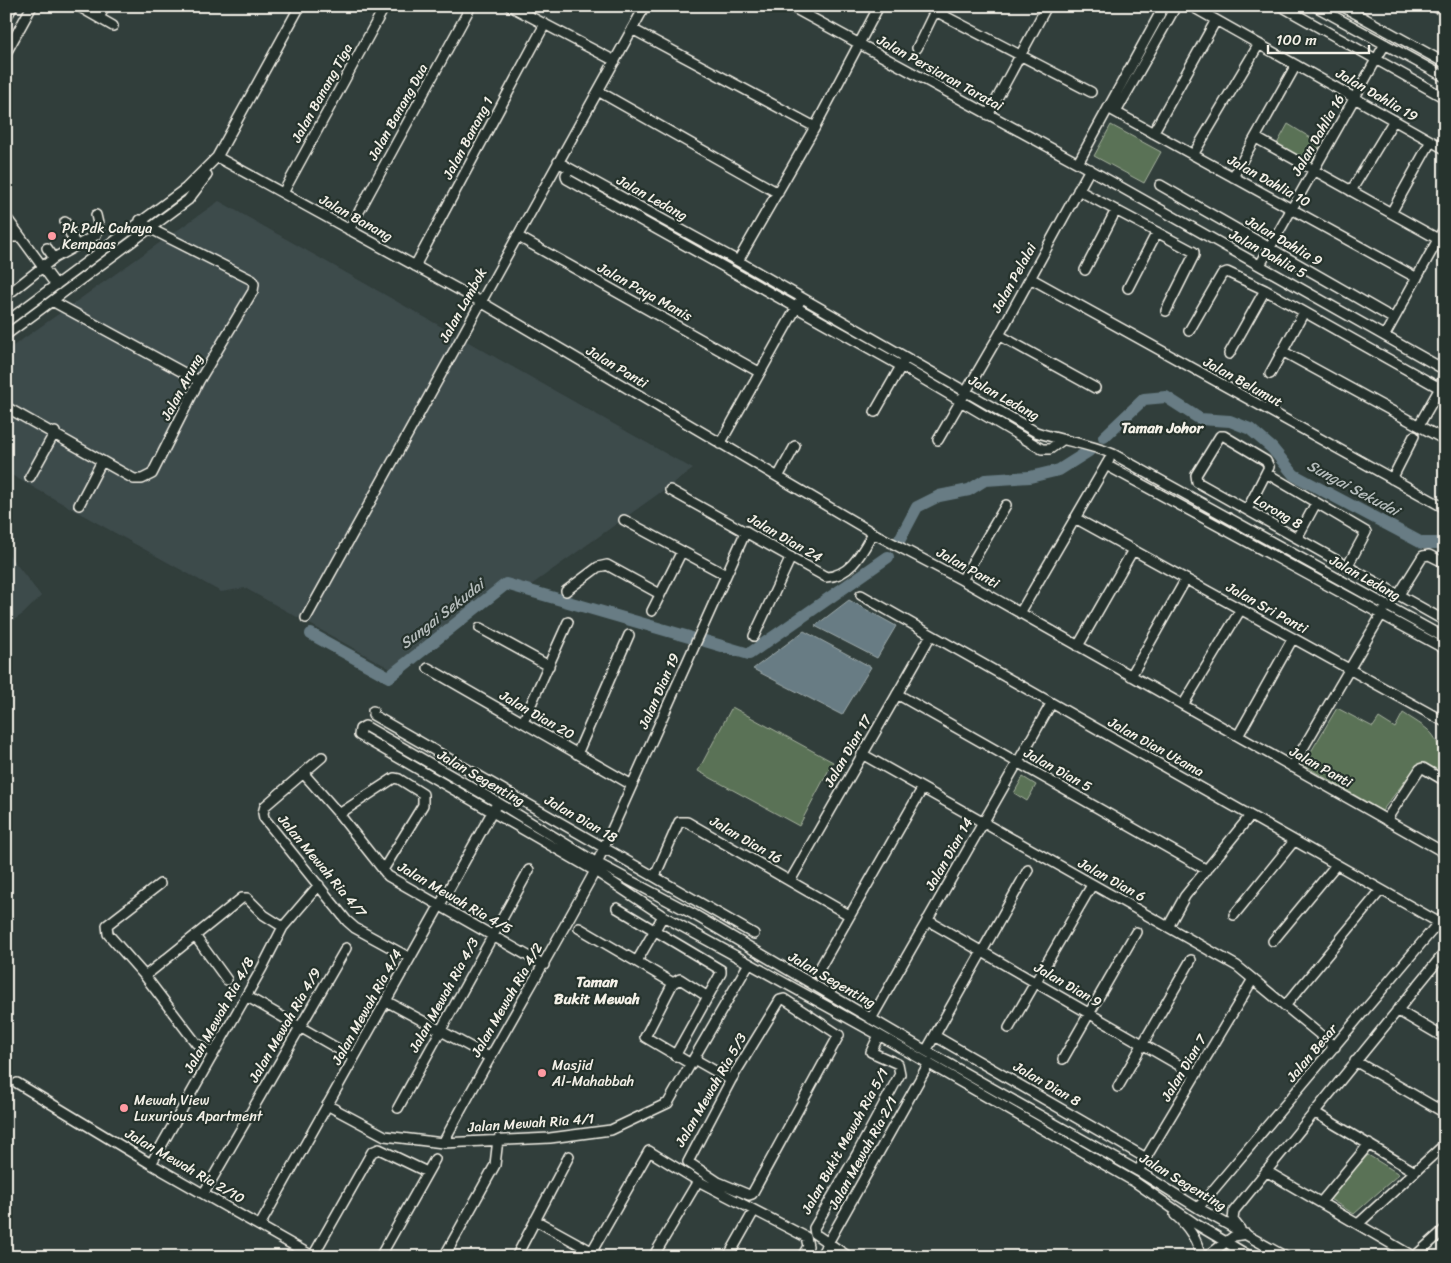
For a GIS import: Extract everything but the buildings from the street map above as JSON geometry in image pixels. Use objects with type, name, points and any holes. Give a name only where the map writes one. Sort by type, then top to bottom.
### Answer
[{"type":"street","points":[[6,18],[13,6]]},
{"type":"street","points":[[6,53],[32,6]]},
{"type":"street","points":[[78,6],[113,26]]},
{"type":"street","points":[[99,18],[105,6]]},
{"type":"street","points":[[6,335],[188,200],[217,158],[300,6]]},
{"type":"street","name":"Jalan Banang Tiga","points":[[283,194],[386,6]]},
{"type":"street","name":"Jalan Banang Dua","points":[[349,230],[471,6]]},
{"type":"street","points":[[510,6],[615,61]]},
{"type":"street","name":"Jalan Lambok","points":[[306,618],[645,6]]},
{"type":"street","name":"Jalan Persiaran Taratai","points":[[790,6],[988,115],[1078,162]]},
{"type":"street","points":[[738,260],[815,127],[879,6]]},
{"type":"street","points":[[988,115],[1047,6]]},
{"type":"street","points":[[1112,110],[1164,6]]},
{"type":"street","points":[[1078,162],[1176,6]]},
{"type":"street","name":"Jalan Dahlia 19","points":[[1191,6],[1445,149]]},
{"type":"street","points":[[1281,6],[1445,98]]},
{"type":"street","points":[[1315,6],[1445,77]]},
{"type":"street","points":[[1342,6],[1354,9],[1445,63]]},
{"type":"street","points":[[1434,6],[1445,12]]},
{"type":"street","points":[[1346,23],[1354,9]]},
{"type":"street","points":[[917,48],[933,15],[939,14],[1091,92]]},
{"type":"street","points":[[1153,132],[1216,20]]},
{"type":"street","name":"Jalan Banang 1","points":[[415,266],[545,24]]},
{"type":"street","points":[[632,29],[815,127]]},
{"type":"street","points":[[1193,154],[1259,44]]},
{"type":"street","name":"Jalan Dahlia 16","points":[[1260,265],[1385,44]]},
{"type":"street","points":[[1233,177],[1296,65]]},
{"type":"street","points":[[598,91],[778,193]]},
{"type":"street","name":"Jalan Dahlia 10","points":[[1112,110],[1417,278]]},
{"type":"street","points":[[1351,191],[1394,120]]},
{"type":"street","points":[[1256,138],[1438,239]]},
{"type":"street","points":[[1391,213],[1431,141]]},
{"type":"street","points":[[6,322],[200,176],[217,158]]},
{"type":"street","name":"Jalan Banang","points":[[217,158],[481,302]]},
{"type":"street","name":"Jalan Ledang","points":[[558,162],[738,260],[802,299],[907,356],[963,396],[1036,432],[1061,441],[1086,444],[1113,454],[1445,638]]},
{"type":"street","name":"Jalan Dahlia 5","points":[[1078,162],[1445,370]]},
{"type":"street","points":[[569,168],[566,175],[568,179],[901,366],[963,396],[1044,450],[1054,447],[1061,441]]},
{"type":"street","name":"Jalan Pelalai","points":[[938,440],[999,335],[1090,169]]},
{"type":"street","name":"Jalan Dahlia 9","points":[[1160,185],[1394,319]]},
{"type":"street","points":[[1078,190],[1191,249],[1194,255],[1166,311]]},
{"type":"street","points":[[1085,270],[1116,210]]},
{"type":"street","points":[[6,296],[54,258],[96,235],[98,228],[96,215]]},
{"type":"street","points":[[6,217],[56,285]]},
{"type":"street","name":"Jalan Arung","points":[[6,407],[55,432],[134,479],[142,479],[152,474],[199,381],[253,290],[254,284],[252,280],[151,229],[140,220]]},
{"type":"street","points":[[65,222],[76,246]]},
{"type":"street","points":[[1385,335],[1445,227]]},
{"type":"street","points":[[1128,288],[1157,232]]},
{"type":"street","name":"Jalan Paya Manis","points":[[517,236],[759,372]]},
{"type":"street","points":[[6,237],[20,238]]},
{"type":"street","points":[[47,248],[54,258]]},
{"type":"street","points":[[1189,331],[1222,274],[1230,273],[1265,290],[1443,390]]},
{"type":"street","name":"Jalan Belumut","points":[[1030,278],[1445,508]]},
{"type":"street","points":[[1229,354],[1265,290]]},
{"type":"street","points":[[720,444],[802,299]]},
{"type":"street","points":[[52,301],[199,381]]},
{"type":"street","name":"Jalan Panti","points":[[481,302],[874,534],[962,580],[1445,853]]},
{"type":"street","points":[[1270,374],[1304,312]]},
{"type":"street","points":[[999,335],[1095,388]]},
{"type":"street","points":[[1282,351],[1445,440]]},
{"type":"street","points":[[875,412],[907,356]]},
{"type":"street","points":[[1420,425],[1443,390],[1445,370]]},
{"type":"street","points":[[30,477],[55,432]]},
{"type":"street","name":"Lorong 8","points":[[1268,470],[1266,461],[1222,435],[1217,438],[1196,475],[1197,482],[1445,621]]},
{"type":"street","points":[[1392,479],[1414,436]]},
{"type":"street","points":[[778,477],[795,446]]},
{"type":"street","points":[[1020,613],[1113,454]]},
{"type":"street","points":[[79,505],[102,461]]},
{"type":"street","points":[[1106,465],[1380,616],[1445,649]]},
{"type":"street","points":[[1247,510],[1268,470],[1316,503],[1366,532],[1347,567]]},
{"type":"street","name":"Jalan Dian 24","points":[[670,490],[826,577],[833,576],[855,563],[874,534]]},
{"type":"street","points":[[1297,538],[1316,503]]},
{"type":"street","points":[[962,580],[1006,505]]},
{"type":"street","name":"Jalan Sri Panti","points":[[1075,518],[1445,722]]},
{"type":"street","points":[[624,520],[726,575]]},
{"type":"street","points":[[1244,540],[1250,530]]},
{"type":"street","name":"Jalan Dian 19","points":[[596,867],[746,531]]},
{"type":"street","points":[[1078,646],[1133,550]]},
{"type":"street","points":[[652,611],[682,551]]},
{"type":"street","points":[[1398,596],[1422,556],[1429,555],[1445,563]]},
{"type":"street","points":[[754,636],[791,557]]},
{"type":"street","points":[[566,591],[598,567],[607,565],[660,594]]},
{"type":"street","points":[[1131,676],[1186,579]]},
{"type":"street","name":"Jalan Dian Utama","points":[[861,595],[1438,922]]},
{"type":"street","points":[[1292,766],[1387,606]]},
{"type":"street","points":[[1183,705],[1241,609]]},
{"type":"street","points":[[523,722],[568,622]]},
{"type":"street","points":[[480,628],[549,666]]},
{"type":"street","name":"Jalan Dian 17","points":[[790,881],[930,634]]},
{"type":"street","points":[[577,754],[629,635]]},
{"type":"street","points":[[1238,736],[1293,638]]},
{"type":"street","name":"Jalan Dian 20","points":[[428,668],[632,785]]},
{"type":"street","name":"Jalan Dian 5","points":[[897,694],[1207,870]]},
{"type":"street","name":"Jalan Dian 14","points":[[871,1019],[1051,704]]},
{"type":"street","name":"Jalan Dian 18","points":[[373,711],[373,715],[754,934]]},
{"type":"street","name":"Jalan Segenting","points":[[1252,1257],[1155,1196],[929,1063],[748,965],[684,926],[662,916],[596,867],[497,802],[365,726],[360,730],[359,735],[492,812],[596,867],[688,912],[728,934],[926,1051],[1286,1257]]},
{"type":"street","name":"Jalan Dian 6","points":[[862,754],[1237,966],[1335,1047]]},
{"type":"street","name":"Jalan Mewah Ria 4/7","points":[[322,757],[265,806],[263,813],[355,928],[410,958]]},
{"type":"street","points":[[1386,820],[1420,768],[1445,781]]},
{"type":"street","name":"Jalan Mewah Ria 4/5","points":[[304,774],[339,814],[383,870],[394,880],[544,965]]},
{"type":"street","points":[[339,814],[394,778],[399,779],[422,794],[424,805],[383,870]]},
{"type":"street","points":[[817,973],[922,789]]},
{"type":"street","name":"Jalan Mewah Ria 4/4","points":[[260,1225],[497,802]]},
{"type":"street","points":[[1168,927],[1185,896],[1250,816]]},
{"type":"street","name":"Jalan Dian 16","points":[[655,876],[679,822],[683,821],[849,916]]},
{"type":"street","points":[[1234,915],[1294,841]]},
{"type":"street","points":[[1274,941],[1336,865]]},
{"type":"street","name":"Jalan Mewah Ria 4/2","points":[[444,1143],[489,1057],[544,965],[596,867]]},
{"type":"street","name":"Jalan Mewah Ria 4/3","points":[[398,1108],[530,870]]},
{"type":"street","points":[[926,1051],[1028,870]]},
{"type":"street","points":[[160,884],[107,925],[107,931],[145,976],[196,1043],[213,1053]]},
{"type":"street","points":[[1009,1028],[1092,884]]},
{"type":"street","name":"Jalan Mewah Ria 4/8","points":[[151,1164],[283,927],[319,885]]},
{"type":"street","points":[[1285,1006],[1380,890]]},
{"type":"street","points":[[145,976],[242,898],[247,898],[264,915],[283,927]]},
{"type":"street","points":[[617,908],[719,967],[721,973],[676,1056]]},
{"type":"street","points":[[684,926],[694,924],[695,919],[688,912]]},
{"type":"street","name":"Jalan Besar","points":[[1198,1208],[1445,914]]},
{"type":"street","points":[[636,961],[662,916]]},
{"type":"street","name":"Jalan Dian 9","points":[[927,920],[1196,1074]]},
{"type":"street","points":[[579,928],[673,983]]},
{"type":"street","points":[[1063,1059],[1136,932]]},
{"type":"street","points":[[719,948],[716,944],[715,936],[718,933],[728,934]]},
{"type":"street","points":[[195,936],[227,980]]},
{"type":"street","name":"Jalan Mewah Ria 4/9","points":[[204,1193],[346,948]]},
{"type":"street","points":[[1206,1257],[1225,1241],[1244,1233],[1234,1220],[1234,1211],[1397,1010],[1441,964],[1445,952]]},
{"type":"street","points":[[1118,1087],[1191,960]]},
{"type":"street","name":"Jalan Mewah Ria 4/1","points":[[327,1105],[385,1136],[444,1143],[550,1138],[611,1130],[668,1103],[748,965]]},
{"type":"street","points":[[708,997],[680,979],[673,983],[645,1037],[676,1056],[692,1061],[731,1080]]},
{"type":"street","name":"Jalan Dian 7","points":[[1138,1171],[1253,979]]},
{"type":"street","points":[[246,996],[354,1058]]},
{"type":"street","name":"Jalan Mewah Ria 5/3","points":[[784,999],[839,1035],[752,1194],[746,1195],[718,1182],[688,1162],[731,1080],[780,1000],[784,999]]},
{"type":"street","points":[[386,1001],[489,1057]]},
{"type":"street","points":[[1397,1010],[1445,1038]]},
{"type":"street","name":"Jalan Bukit Mewah Ria 5/1","points":[[827,1244],[815,1234],[814,1228],[900,1074],[898,1064],[871,1052],[879,1035]]},
{"type":"street","name":"Jalan Dian 8","points":[[935,1036],[1146,1158]]},
{"type":"street","points":[[1355,1062],[1445,1113]]},
{"type":"street","name":"Jalan Mewah Ria 2/1","points":[[820,1257],[929,1063]]},
{"type":"street","name":"Jalan Mewah Ria 2/10","points":[[17,1083],[151,1164],[314,1256]]},
{"type":"street","points":[[1314,1112],[1415,1172]]},
{"type":"street","points":[[444,1257],[495,1165],[498,1139]]},
{"type":"street","points":[[1321,1202],[1369,1144]]},
{"type":"street","points":[[1358,1224],[1445,1144]]},
{"type":"street","points":[[314,1256],[372,1152],[379,1150],[428,1172]]},
{"type":"street","points":[[592,1251],[649,1151],[698,1181],[806,1237],[808,1246],[802,1257]]},
{"type":"street","points":[[516,1257],[569,1156]]},
{"type":"street","points":[[380,1257],[435,1159]]},
{"type":"street","points":[[1138,1171],[1143,1183],[1187,1228],[1200,1249],[1200,1257]]},
{"type":"street","points":[[1266,1172],[1414,1257],[1445,1229]]},
{"type":"street","points":[[653,1257],[698,1181]]},
{"type":"street","points":[[728,1257],[754,1211]]},
{"type":"street","points":[[535,1220],[602,1257]]},
{"type":"street","points":[[1219,1220],[1227,1229],[1225,1241]]},
{"type":"street","points":[[827,1244],[849,1257]]},
{"type":"street","points":[[1218,1257],[1232,1254],[1242,1257]]},
{"type":"shaded area","points":[[219,201],[693,469],[531,585],[507,578],[391,669],[245,588],[221,592],[6,472],[6,351]]},
{"type":"shaded area","points":[[6,551],[41,596],[23,614],[6,625]]},
{"type":"green space","points":[[1288,124],[1321,144],[1310,163],[1277,144]]},
{"type":"green space","points":[[1111,125],[1161,152],[1144,183],[1094,156]]},
{"type":"green space","points":[[732,707],[833,762],[799,826],[698,771]]},
{"type":"green space","points":[[1337,708],[1373,727],[1379,718],[1395,728],[1403,713],[1429,731],[1437,742],[1442,772],[1418,764],[1382,811],[1303,765]]},
{"type":"green space","points":[[1023,777],[1036,785],[1027,801],[1014,793]]},
{"type":"green space","points":[[1368,1155],[1399,1174],[1354,1214],[1328,1198]]},
{"type":"water","points":[[849,600],[896,626],[877,658],[815,626]]},
{"type":"water","points":[[804,631],[871,667],[842,715],[753,669]]},
{"type":"waterway","name":"Sungai Sekudai","points":[[1104,437],[1144,399],[1166,397],[1200,419],[1230,421],[1250,429],[1272,448],[1294,475],[1422,543],[1445,543]]},
{"type":"waterway","name":"Sungai Sekudai","points":[[899,541],[917,507],[939,496],[969,490],[985,480],[1030,477],[1059,470],[1089,451]]},
{"type":"waterway","name":"Sungai Sekudai","points":[[705,641],[749,654],[888,557]]},
{"type":"waterway","name":"Sungai Sekudai","points":[[311,634],[389,677],[506,584],[689,637]]},
{"type":"place","name":"Pk Pdk Cahaya Kempaas","points":[[52,236]]},
{"type":"place","name":"Masjid Al-Mahabbah","points":[[542,1073]]},
{"type":"place","name":"Mewah View Luxurious Apartment","points":[[124,1108]]},
{"type":"district","name":"Taman Johor","points":[[1162,428]]},
{"type":"district","name":"Taman Bukit Mewah","points":[[597,990]]}]
